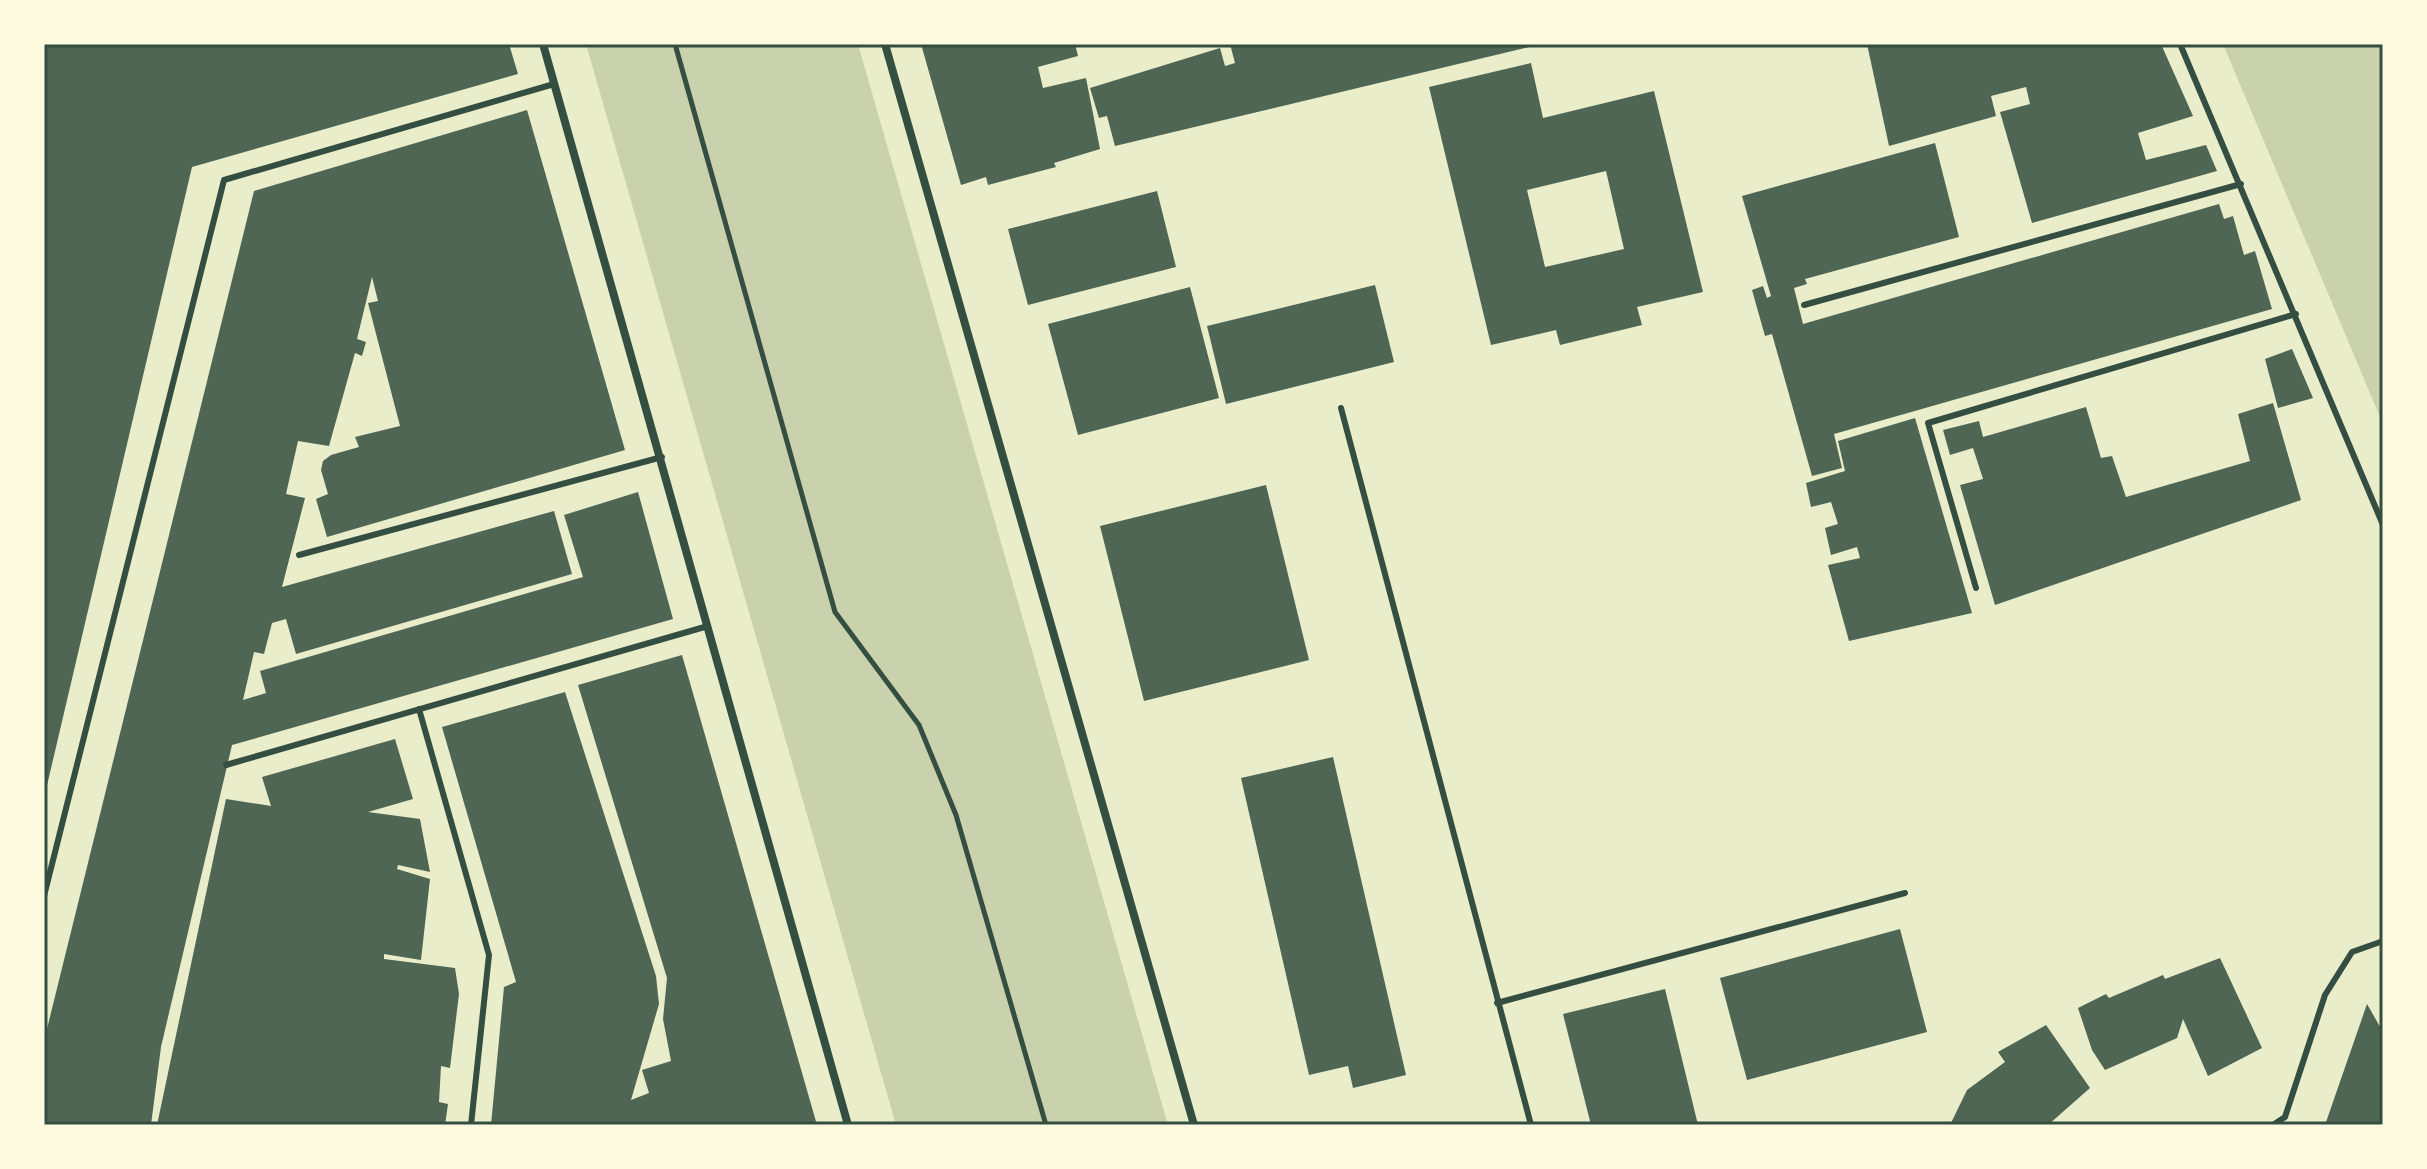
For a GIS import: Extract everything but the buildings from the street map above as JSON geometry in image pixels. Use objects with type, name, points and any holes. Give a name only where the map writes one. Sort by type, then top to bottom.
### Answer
[{"type":"street","points":[[543,44],[848,1125]]},
{"type":"street","points":[[885,44],[1194,1125]]},
{"type":"lane","points":[[2180,44],[2383,525]]},
{"type":"lane","points":[[44,896],[224,180],[554,84]]},
{"type":"lane","points":[[1804,305],[2241,184]]},
{"type":"lane","points":[[1976,588],[1928,423],[2296,314]]},
{"type":"lane","points":[[1341,408],[1531,1125]]},
{"type":"lane","points":[[299,555],[662,457]]},
{"type":"lane","points":[[226,765],[708,626]]},
{"type":"lane","points":[[419,709],[489,955],[471,1125]]},
{"type":"lane","points":[[1497,1003],[1905,893]]},
{"type":"lane","points":[[2273,1125],[2285,1117],[2325,995],[2352,952],[2383,941]]},
{"type":"path","points":[[675,44],[835,612],[919,725],[951,803],[1046,1125]]},
{"type":"green space","points":[[586,44],[858,44],[1168,1125],[896,1125]]},
{"type":"green space","points":[[2223,44],[2383,44],[2383,424]]}]
